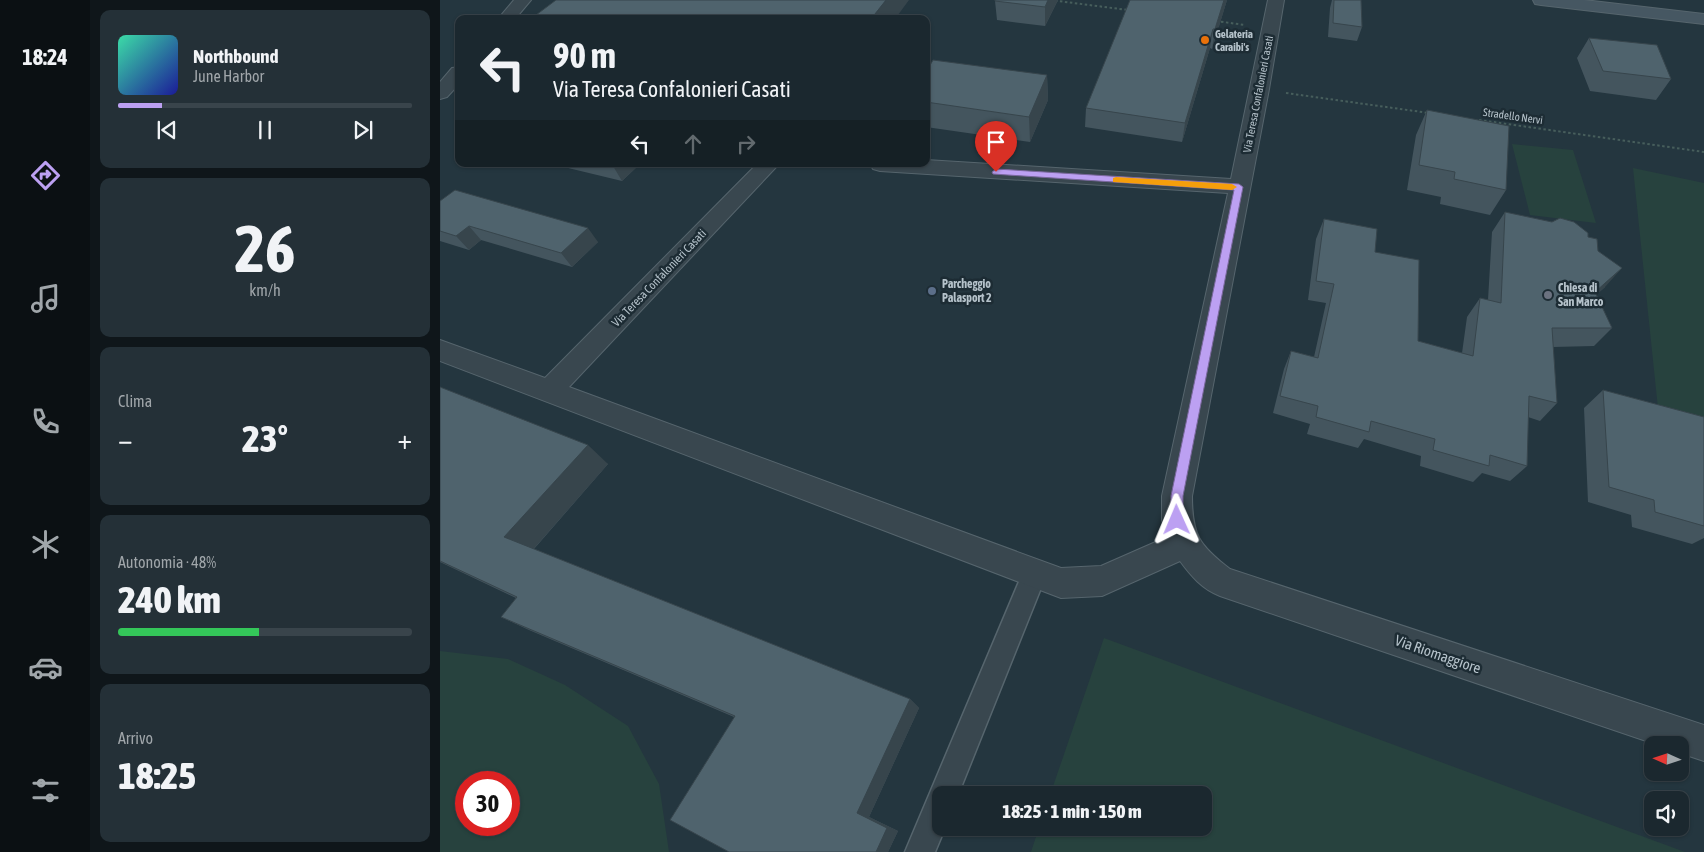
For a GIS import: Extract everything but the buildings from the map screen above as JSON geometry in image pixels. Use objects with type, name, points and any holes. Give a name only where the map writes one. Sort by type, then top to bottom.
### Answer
[{"type":"main road","points":[[1541,0],[1704,19]]},
{"type":"street","points":[[510,15],[523,0]]},
{"type":"street","name":"Via Teresa Confalonieri Casati","points":[[1185,544],[1177,520],[1177,496],[1260,89],[1276,0]]},
{"type":"street","points":[[440,93],[455,76]]},
{"type":"street","name":"Via Teresa Confalonieri Casati","points":[[549,392],[767,167]]},
{"type":"street","points":[[927,167],[1239,187]]},
{"type":"street","points":[[440,350],[1061,583],[1102,581],[1185,544]]},
{"type":"street","name":"Via Riomaggiore","points":[[1185,544],[1203,567],[1220,581],[1704,742]]},
{"type":"lane","points":[[948,786],[1036,573]]},
{"type":"lane","points":[[920,852],[932,823]]},
{"type":"path","points":[[1050,0],[1128,10]]},
{"type":"path","points":[[1215,21],[1254,26]]},
{"type":"path","points":[[1260,89],[1437,114]]},
{"type":"path","name":"Stradello Nervi","points":[[1476,120],[1704,152]]},
{"type":"green space","points":[[1512,144],[1573,150],[1596,223],[1530,215]]},
{"type":"green space","points":[[1633,168],[1704,183],[1704,430],[1659,418]]},
{"type":"green space","points":[[1104,638],[1685,852],[1031,852],[1036,836],[1212,836],[1212,786],[1053,786]]},
{"type":"green space","points":[[440,651],[508,659],[565,685],[628,726],[659,784],[669,852],[440,852]]},
{"type":"slow traffic","points":[[1116,180],[1232,187]]},
{"type":"place","name":"Gelateria Caraibi's","points":[[1205,40]]},
{"type":"place","name":"Parcheggio Palasport 2","points":[[932,291]]},
{"type":"place","name":"Chiesa di San Marco","points":[[1548,295]]},
{"type":"route","points":[[996,172],[1239,187],[1177,496],[1177,520]]}]
